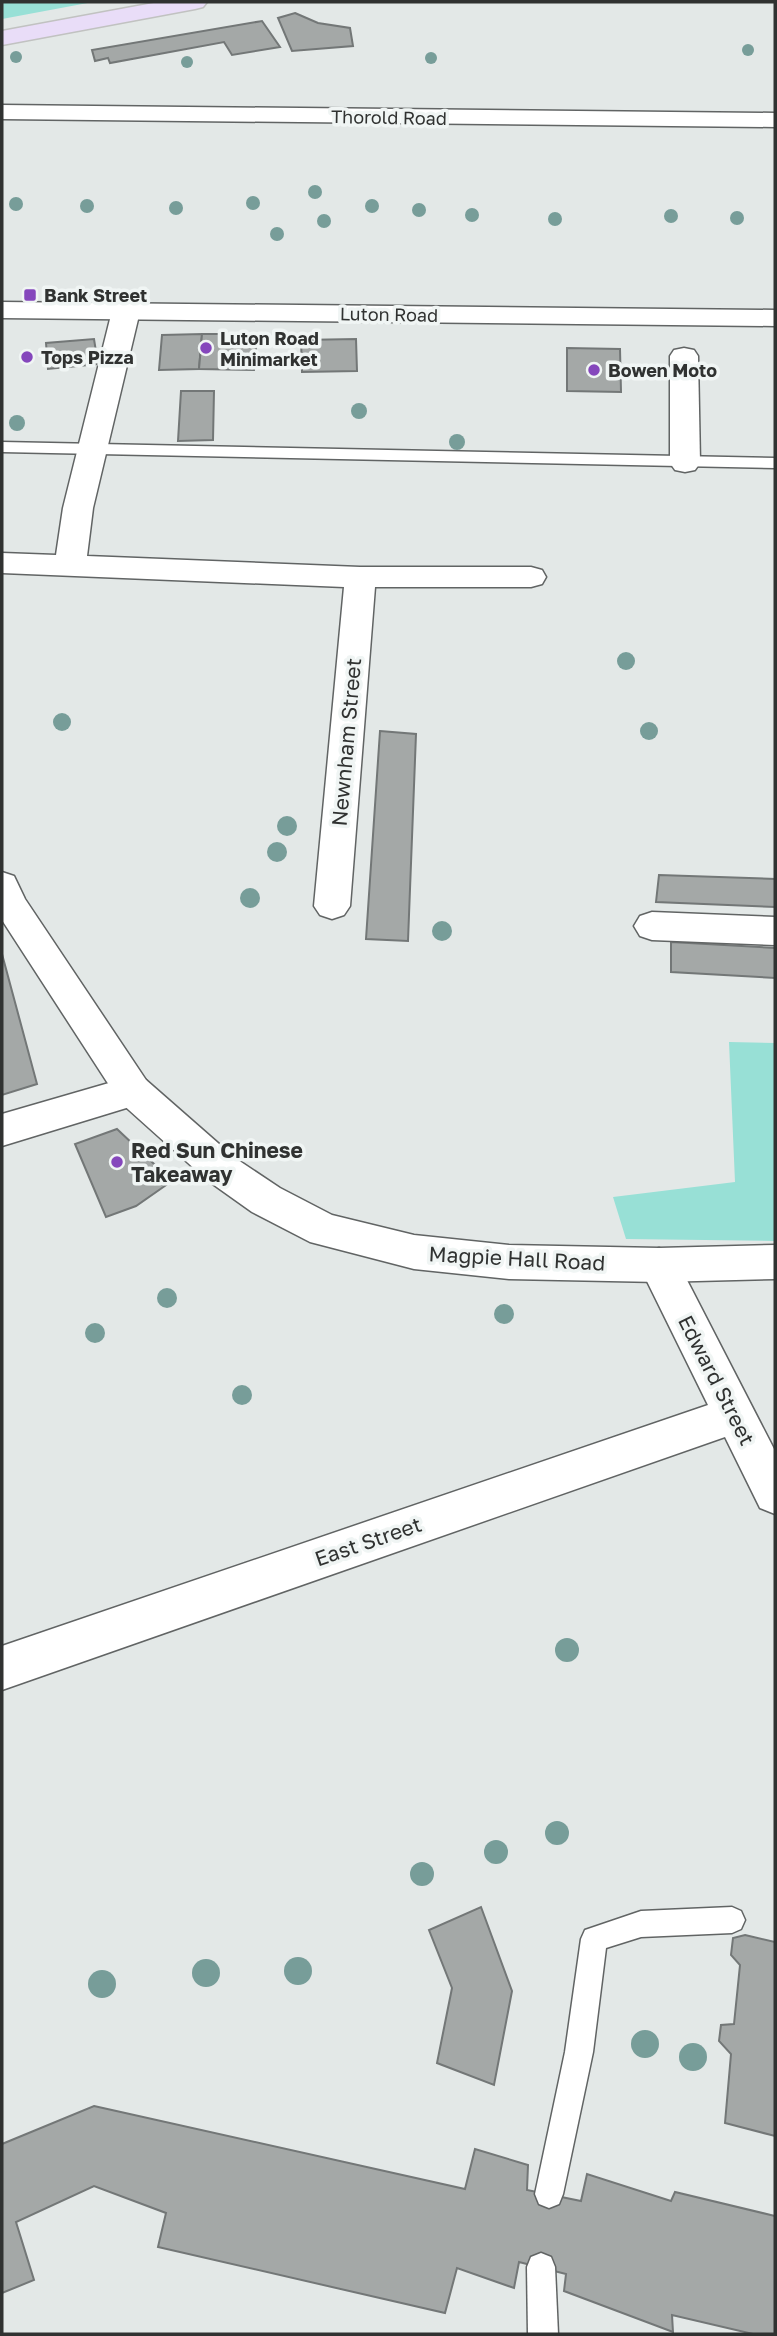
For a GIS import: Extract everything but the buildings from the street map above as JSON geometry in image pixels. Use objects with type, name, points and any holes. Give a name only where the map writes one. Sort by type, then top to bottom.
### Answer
[{"type":"main road","points":[[2,38],[195,2]]},
{"type":"street","name":"Thorold Road","points":[[2,112],[775,120]]},
{"type":"street","name":"Luton Road","points":[[2,310],[775,318]]},
{"type":"street","points":[[69,566],[78,508],[126,311]]},
{"type":"street","points":[[684,356],[685,463]]},
{"type":"street","points":[[2,563],[360,578],[531,577]]},
{"type":"street","name":"Newnham Street","points":[[332,906],[360,578]]},
{"type":"street","name":"Magpie Hall Road","points":[[5,898],[133,1091],[221,1170],[266,1200],[332,1233],[451,1257],[553,1264],[775,1262]]},
{"type":"street","points":[[652,926],[775,931]]},
{"type":"street","points":[[2,1130],[133,1091]]},
{"type":"street","name":"Edward Street","points":[[659,1265],[775,1494]]},
{"type":"street","name":"East Street","points":[[2,1668],[734,1415]]},
{"type":"lane","points":[[2,447],[775,463]]},
{"type":"lane","points":[[549,2194],[579,2052],[594,1939],[641,1924],[733,1920]]},
{"type":"lane","points":[[541,2267],[543,2334]]},
{"type":"shaded area","points":[[2,2],[93,2],[2,19]]},
{"type":"shaded area","points":[[729,1042],[775,1043],[775,1241],[626,1239],[613,1197],[735,1182]]},
{"type":"place","name":"Bank Street","points":[[30,295]]},
{"type":"place","name":"Luton Road Minimarket","points":[[206,348]]},
{"type":"place","name":"Tops Pizza","points":[[27,357]]},
{"type":"place","name":"Bowen Moto","points":[[594,370]]},
{"type":"place","name":"Red Sun Chinese Takeaway","points":[[117,1162]]}]
